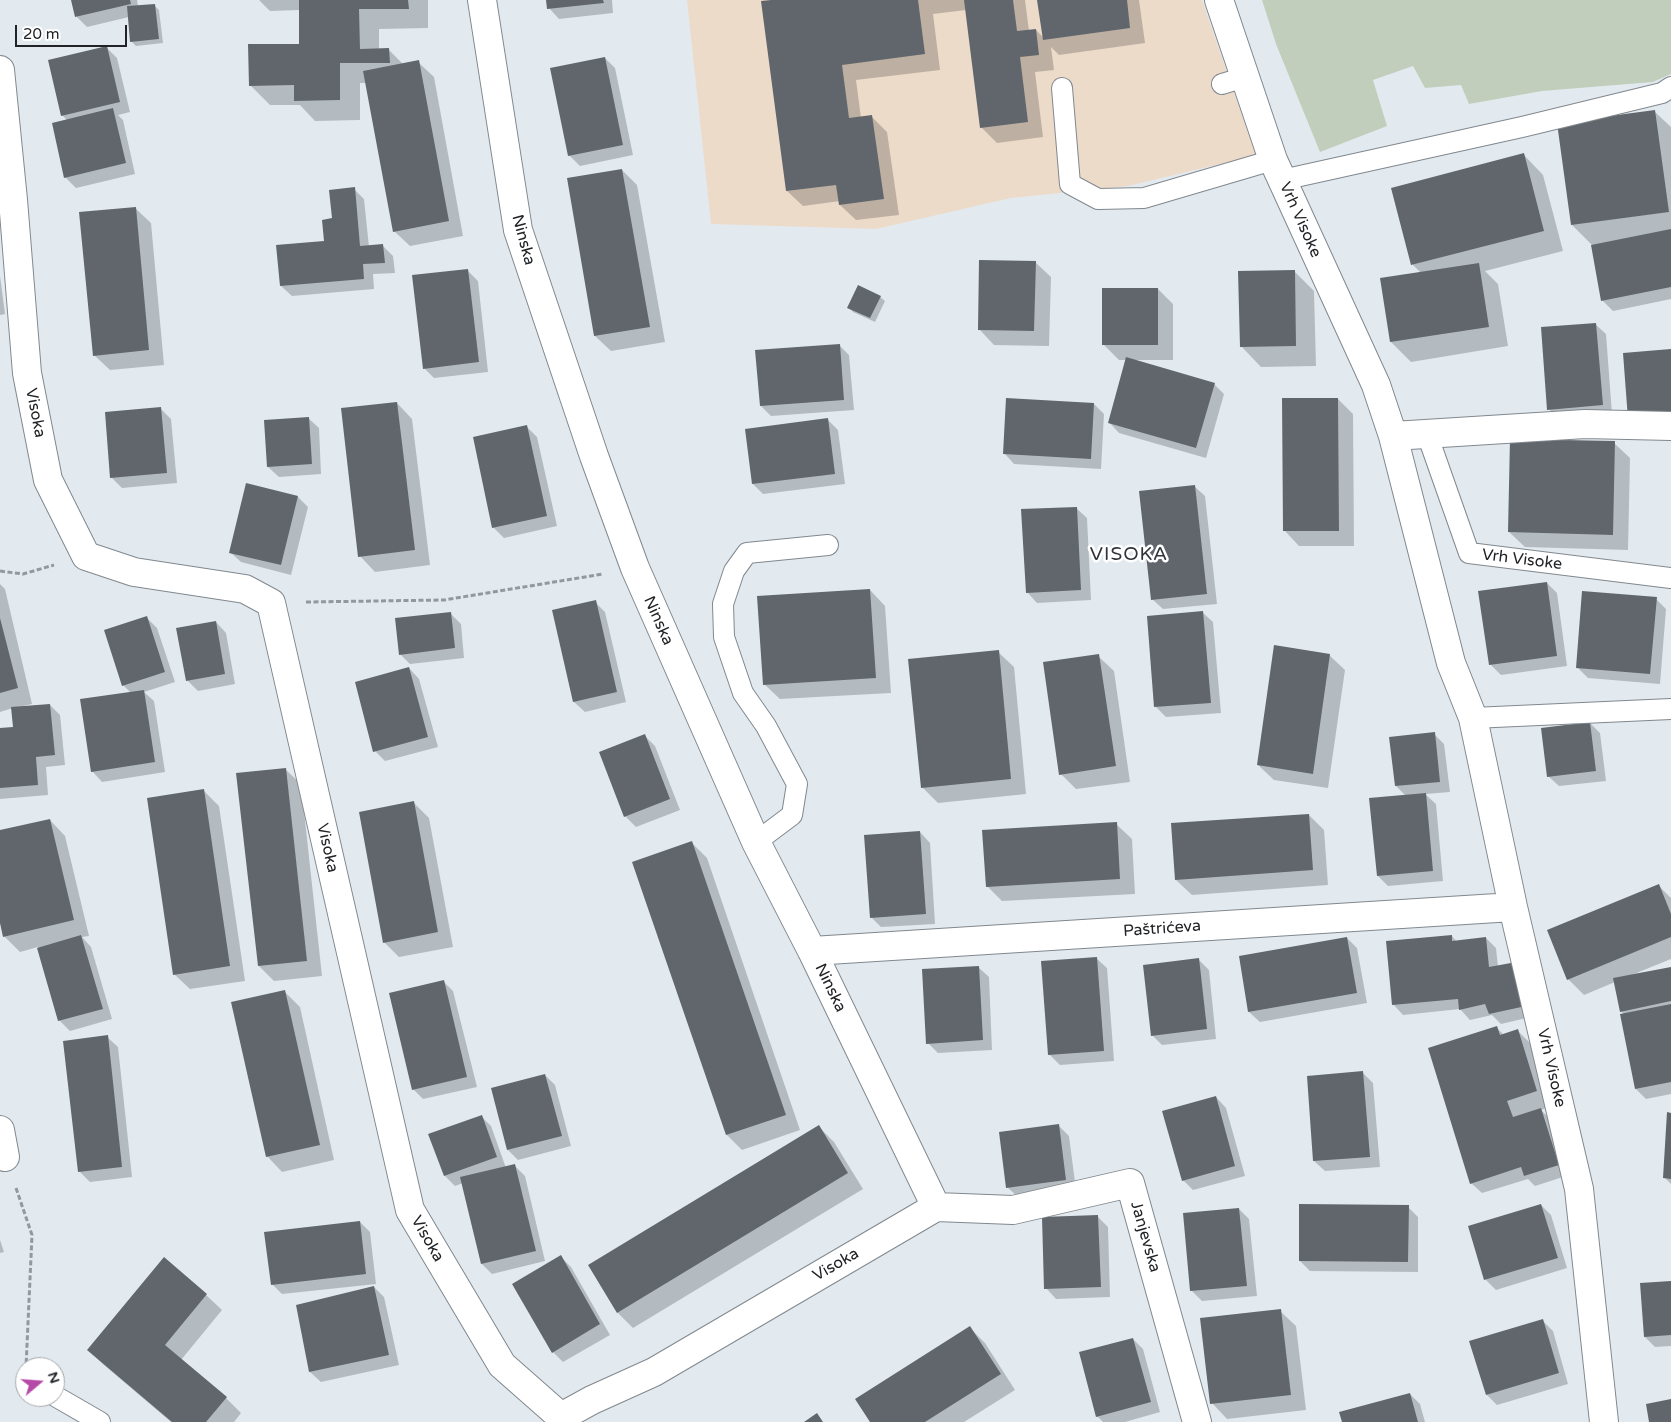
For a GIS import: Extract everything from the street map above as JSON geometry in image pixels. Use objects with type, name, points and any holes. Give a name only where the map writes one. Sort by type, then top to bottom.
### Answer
[{"type":"street","name":"Ninska","points":[[482,0],[518,230],[591,447],[635,568],[756,842],[812,951],[936,1207]]},
{"type":"street","name":"Vrh Visoke","points":[[1219,0],[1233,81],[1278,170],[1376,386],[1393,436],[1451,663],[1473,718],[1513,907],[1579,1189],[1604,1422]]},
{"type":"street","name":"Visoka","points":[[1,87],[13,200],[27,373],[48,480],[86,556]]},
{"type":"street","points":[[1393,436],[1585,424],[1671,426]]},
{"type":"street","points":[[86,556],[134,572],[246,590],[271,603]]},
{"type":"street","name":"Visoka","points":[[271,603],[410,1210],[502,1365],[558,1420],[592,1400],[654,1372],[936,1207]]},
{"type":"street","name":"Paštrićeva","points":[[812,951],[1513,907]]},
{"type":"street","points":[[0,1130],[6,1157]]},
{"type":"street","name":"Janjevska","points":[[936,1207],[1014,1210],[1130,1184],[1197,1422]]},
{"type":"lane","points":[[1062,88],[1070,184],[1098,200],[1144,198],[1278,170],[1522,127],[1662,93],[1671,86]]},
{"type":"lane","name":"Vrh Visoke","points":[[1427,434],[1469,553],[1671,578]]},
{"type":"lane","points":[[756,842],[792,815],[796,784],[766,726],[743,693],[724,637],[723,604],[734,571],[747,553],[828,545]]},
{"type":"lane","points":[[1473,718],[1671,709]]},
{"type":"lane","points":[[65,1402],[100,1422]]},
{"type":"path","points":[[0,571],[23,574],[86,556]]},
{"type":"path","points":[[271,603],[444,600],[635,568]]},
{"type":"path","points":[[6,1157],[32,1235],[26,1357]]},
{"type":"shaded area","points":[[687,0],[1202,0],[1257,159],[1224,163],[1128,186],[1011,198],[876,229],[711,224]]},
{"type":"green space","points":[[1262,0],[1671,0],[1671,74],[1653,82],[1542,91],[1469,104],[1461,85],[1425,88],[1413,66],[1373,80],[1387,126],[1320,152],[1276,44]]},
{"type":"building","points":[[71,0],[130,0],[131,4],[75,17]]},
{"type":"building","points":[[299,0],[408,0],[409,9],[359,9],[360,49],[389,48],[390,63],[340,63],[340,100],[294,101],[294,85],[249,86],[248,44],[299,44]]},
{"type":"building","points":[[546,0],[603,0],[604,3],[547,9]]},
{"type":"building","points":[[918,0],[925,54],[842,65],[849,118],[872,115],[884,199],[839,205],[836,185],[786,191],[761,1]]},
{"type":"building","points":[[964,0],[1013,0],[1017,31],[1036,29],[1039,55],[1020,57],[1028,122],[980,128]]},
{"type":"building","points":[[1037,0],[1127,0],[1130,28],[1043,40]]},
{"type":"building","points":[[155,4],[159,39],[130,42],[127,6]]},
{"type":"building","points":[[107,46],[120,102],[61,116],[48,60]]},
{"type":"building","points":[[605,57],[623,145],[568,156],[550,68]]},
{"type":"building","points":[[419,60],[449,221],[393,232],[363,71]]},
{"type":"building","points":[[113,108],[126,163],[64,178],[52,123]]},
{"type":"building","points":[[1655,110],[1669,212],[1571,225],[1557,123]]},
{"type":"building","points":[[1524,153],[1544,231],[1411,265],[1391,188]]},
{"type":"building","points":[[622,169],[650,327],[594,336],[567,178]]},
{"type":"building","points":[[355,187],[360,246],[383,244],[385,263],[363,264],[364,279],[280,286],[276,245],[324,241],[322,220],[332,218],[329,190]]},
{"type":"building","points":[[136,207],[149,350],[93,356],[79,212]]},
{"type":"building","points":[[1671,229],[1671,287],[1601,301],[1591,245]]},
{"type":"building","points":[[979,260],[1036,261],[1034,331],[978,330]]},
{"type":"building","points":[[1479,263],[1489,327],[1390,342],[1380,278]]},
{"type":"building","points":[[468,269],[479,362],[423,369],[412,275]]},
{"type":"building","points":[[1295,270],[1296,346],[1240,347],[1238,271]]},
{"type":"building","points":[[858,285],[881,296],[870,318],[847,308]]},
{"type":"building","points":[[1102,288],[1158,288],[1158,345],[1102,345]]},
{"type":"building","points":[[1596,323],[1603,405],[1547,410],[1541,327]]},
{"type":"building","points":[[840,344],[844,400],[760,406],[755,350]]},
{"type":"building","points":[[1671,349],[1671,416],[1628,419],[1623,353]]},
{"type":"building","points":[[1126,357],[1215,383],[1196,448],[1108,423]]},
{"type":"building","points":[[1006,398],[1094,403],[1091,459],[1003,454]]},
{"type":"building","points":[[1282,398],[1338,398],[1339,531],[1283,531]]},
{"type":"building","points":[[397,402],[415,550],[358,557],[341,408]]},
{"type":"building","points":[[161,407],[167,473],[110,478],[105,412]]},
{"type":"building","points":[[309,417],[312,464],[267,467],[264,420]]},
{"type":"building","points":[[828,418],[835,474],[752,484],[745,429]]},
{"type":"building","points":[[527,425],[547,516],[492,528],[473,437]]},
{"type":"building","points":[[1510,439],[1615,441],[1613,535],[1508,532]]},
{"type":"building","points":[[246,483],[298,496],[281,565],[229,553]]},
{"type":"building","points":[[1195,485],[1207,594],[1151,600],[1139,491]]},
{"type":"building","points":[[1077,507],[1081,590],[1026,593],[1021,509]]},
{"type":"building","points":[[1547,582],[1557,656],[1489,665],[1478,591]]},
{"type":"building","points":[[870,589],[876,678],[763,685],[757,596]]},
{"type":"building","points":[[1582,591],[1657,597],[1650,674],[1576,668]]},
{"type":"building","points":[[596,600],[617,692],[573,702],[552,610]]},
{"type":"building","points":[[1203,611],[1211,703],[1154,707],[1147,616]]},
{"type":"building","points":[[451,612],[455,648],[399,655],[395,618]]},
{"type":"building","points":[[147,616],[165,672],[122,686],[104,630]]},
{"type":"building","points":[[0,618],[18,688],[0,693]]},
{"type":"building","points":[[216,621],[225,674],[186,681],[176,628]]},
{"type":"building","points":[[1274,645],[1330,654],[1313,774],[1257,765]]},
{"type":"building","points":[[999,650],[1011,779],[921,788],[908,659]]},
{"type":"building","points":[[1099,654],[1116,766],[1059,775],[1043,662]]},
{"type":"building","points":[[409,667],[428,737],[373,752],[355,682]]},
{"type":"building","points":[[144,690],[155,762],[91,772],[80,699]]},
{"type":"building","points":[[50,704],[55,755],[36,757],[38,785],[0,788],[0,728],[13,727],[11,707]]},
{"type":"building","points":[[1590,722],[1596,771],[1547,777],[1541,728]]},
{"type":"building","points":[[1435,732],[1440,782],[1395,786],[1389,737]]},
{"type":"building","points":[[645,734],[670,799],[624,817],[599,752]]},
{"type":"building","points":[[286,768],[307,961],[258,966],[236,773]]},
{"type":"building","points":[[204,789],[230,966],[173,975],[147,798]]},
{"type":"building","points":[[1426,793],[1433,871],[1377,876],[1369,798]]},
{"type":"building","points":[[414,801],[438,932],[383,943],[359,812]]},
{"type":"building","points":[[1309,814],[1313,870],[1175,880],[1171,823]]},
{"type":"building","points":[[50,819],[74,920],[3,937],[0,923],[0,830]]},
{"type":"building","points":[[1117,822],[1120,879],[986,887],[982,830]]},
{"type":"building","points":[[920,831],[926,914],[870,918],[864,835]]},
{"type":"building","points":[[692,841],[786,1115],[726,1135],[632,862]]},
{"type":"building","points":[[1659,884],[1671,914],[1671,937],[1567,980],[1547,930]]},
{"type":"building","points":[[81,935],[103,1009],[58,1021],[37,948]]},
{"type":"building","points":[[1452,935],[1452,941],[1486,937],[1489,967],[1511,963],[1526,1006],[1489,1014],[1485,1004],[1459,1010],[1458,999],[1392,1005],[1386,941]]},
{"type":"building","points":[[1347,937],[1357,993],[1248,1012],[1239,956]]},
{"type":"building","points":[[1097,957],[1104,1051],[1048,1055],[1041,961]]},
{"type":"building","points":[[1199,958],[1207,1029],[1151,1036],[1143,965]]},
{"type":"building","points":[[979,966],[983,1040],[926,1044],[922,969]]},
{"type":"building","points":[[1671,967],[1671,1001],[1620,1012],[1613,978]]},
{"type":"building","points":[[444,980],[467,1077],[412,1090],[389,993]]},
{"type":"building","points":[[285,990],[320,1145],[266,1157],[231,1002]]},
{"type":"building","points":[[1671,1004],[1671,1082],[1635,1089],[1620,1014]]},
{"type":"building","points":[[1497,1026],[1500,1035],[1518,1029],[1537,1091],[1507,1101],[1513,1117],[1541,1108],[1559,1165],[1524,1176],[1521,1167],[1470,1184],[1428,1048]]},
{"type":"building","points":[[108,1035],[122,1167],[78,1172],[63,1041]]},
{"type":"building","points":[[1363,1071],[1370,1157],[1313,1161],[1307,1076]]},
{"type":"building","points":[[545,1074],[562,1136],[507,1150],[491,1088]]},
{"type":"building","points":[[1216,1096],[1235,1166],[1182,1181],[1162,1111]]},
{"type":"building","points":[[1667,1112],[1671,1113],[1671,1179],[1663,1178]]},
{"type":"building","points":[[482,1115],[497,1157],[444,1176],[428,1134]]},
{"type":"building","points":[[1059,1124],[1066,1180],[1006,1188],[999,1132]]},
{"type":"building","points":[[819,1125],[848,1173],[617,1313],[588,1265]]},
{"type":"building","points":[[515,1164],[536,1251],[481,1264],[460,1177]]},
{"type":"building","points":[[1299,1204],[1409,1205],[1408,1262],[1299,1261]]},
{"type":"building","points":[[1541,1204],[1558,1258],[1484,1280],[1468,1226]]},
{"type":"building","points":[[1239,1208],[1247,1286],[1190,1291],[1183,1213]]},
{"type":"building","points":[[1098,1215],[1101,1287],[1044,1289],[1042,1217]]},
{"type":"building","points":[[360,1221],[366,1274],[271,1285],[264,1232]]},
{"type":"building","points":[[561,1255],[600,1324],[552,1353],[512,1284]]},
{"type":"building","points":[[164,1257],[207,1294],[165,1345],[227,1397],[206,1422],[172,1422],[87,1350]]},
{"type":"building","points":[[1671,1281],[1671,1335],[1644,1337],[1640,1283]]},
{"type":"building","points":[[374,1286],[389,1355],[309,1372],[296,1305]]},
{"type":"building","points":[[1281,1309],[1291,1395],[1210,1404],[1200,1318]]},
{"type":"building","points":[[1543,1319],[1559,1373],[1486,1395],[1469,1341]]},
{"type":"building","points":[[970,1326],[1001,1374],[925,1422],[870,1422],[855,1399]]},
{"type":"building","points":[[1133,1338],[1151,1402],[1096,1417],[1079,1352]]},
{"type":"building","points":[[1410,1393],[1418,1422],[1342,1422],[1339,1412]]},
{"type":"building","points":[[1671,1399],[1671,1422],[1649,1422],[1646,1404]]},
{"type":"building","points":[[817,1413],[823,1422],[804,1422]]},
{"type":"district","name":"VISOKA","points":[[1129,555]]}]
